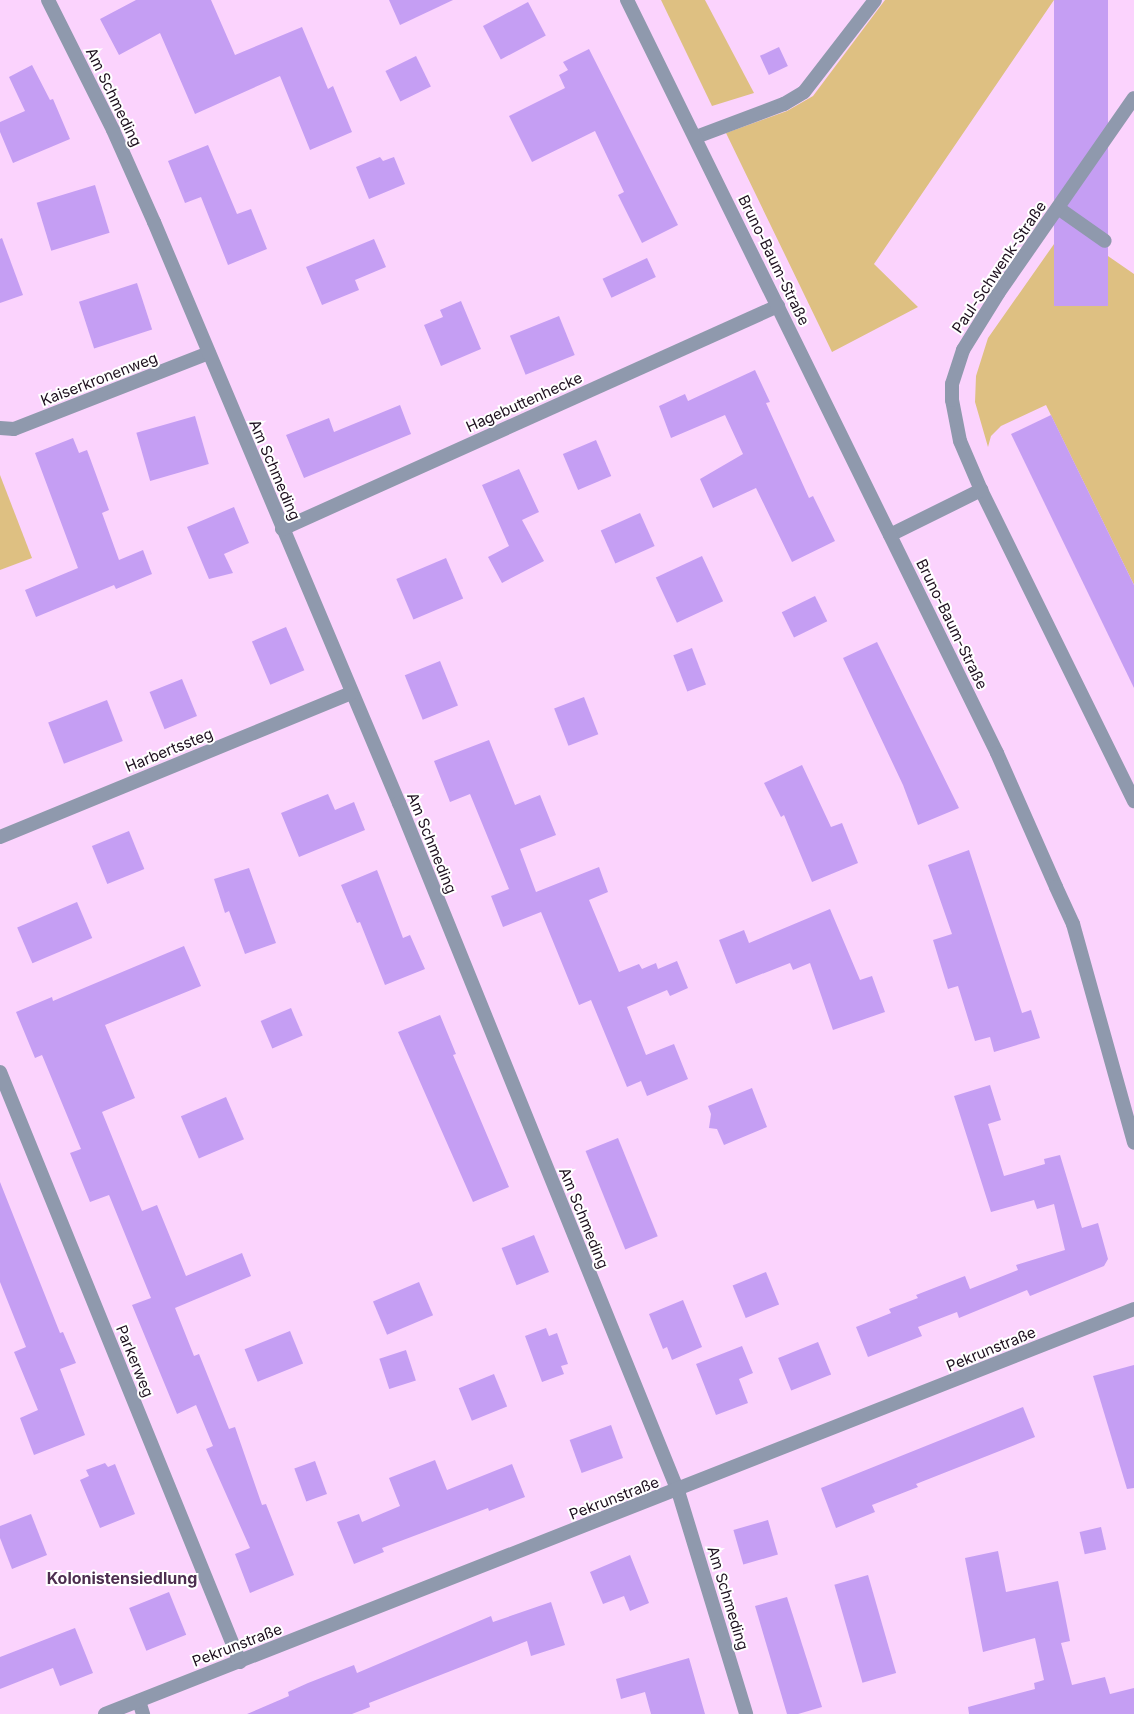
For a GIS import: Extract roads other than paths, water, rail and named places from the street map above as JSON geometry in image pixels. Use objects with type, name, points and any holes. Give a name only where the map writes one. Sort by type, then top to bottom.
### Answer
[{"type":"street","name":"Am Schmeding","points":[[48,0],[113,130],[399,804],[678,1491],[746,1714]]},
{"type":"street","name":"Bruno-Baum-Straße","points":[[627,0],[997,753],[1072,924],[1134,1143]]},
{"type":"street","points":[[696,138],[784,104],[804,92],[875,0]]},
{"type":"street","name":"Paul-Schwenk-Straße","points":[[981,490],[960,441],[952,384],[963,350],[1134,98]]},
{"type":"street","points":[[1058,208],[1105,241]]},
{"type":"street","name":"Hagebuttenhecke","points":[[282,529],[778,306]]},
{"type":"street","name":"Kaiserkronenweg","points":[[0,428],[14,429],[209,354]]},
{"type":"street","points":[[890,535],[981,490],[1134,801]]},
{"type":"street","name":"Harbertssteg","points":[[0,837],[351,693]]},
{"type":"street","name":"Parkerweg","points":[[0,1072],[240,1662]]},
{"type":"street","name":"Pekrunstraße","points":[[105,1714],[141,1708],[240,1662],[678,1491],[1134,1309]]},
{"type":"district","name":"Kolonistensiedlung","points":[[122,1578]]}]
